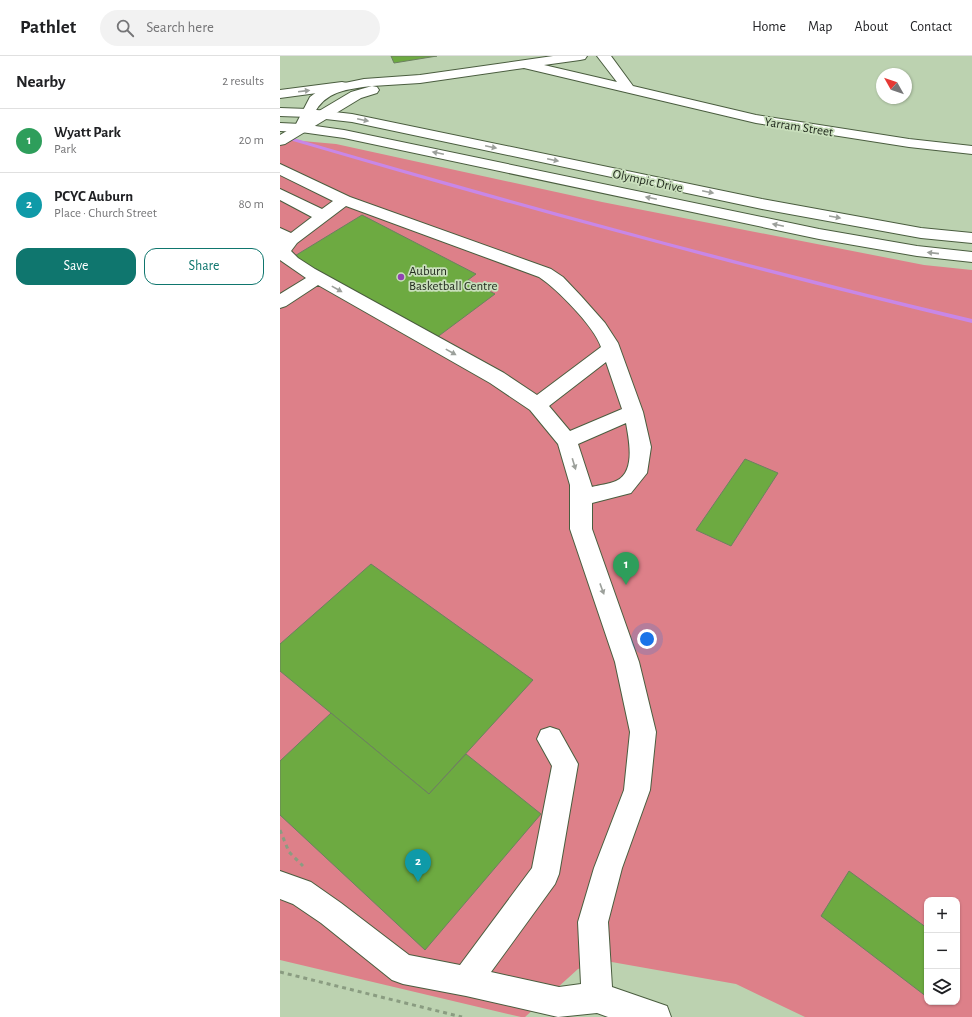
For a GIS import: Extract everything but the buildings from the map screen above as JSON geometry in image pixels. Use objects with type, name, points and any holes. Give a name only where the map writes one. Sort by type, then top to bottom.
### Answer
[{"type":"main road","points":[[280,94],[399,79],[420,79],[580,56]]},
{"type":"main road","points":[[604,56],[628,88]]},
{"type":"main road","name":"Yarram Street","points":[[523,64],[756,119],[909,143],[972,150]]},
{"type":"main road","points":[[280,141],[360,93],[400,85],[420,79]]},
{"type":"main road","points":[[301,128],[316,99],[342,86]]},
{"type":"main road","name":"Olympic Drive","points":[[280,112],[308,113],[352,118],[762,204],[921,233],[972,238]]},
{"type":"main road","name":"Olympic Drive","points":[[280,127],[339,133],[819,234],[917,251],[972,257]]},
{"type":"main road","points":[[280,169],[344,200],[545,274],[557,281],[599,327],[611,349],[633,412],[641,447],[637,473],[624,486],[580,498]]},
{"type":"main road","points":[[280,194],[323,216]]},
{"type":"main road","points":[[344,200],[323,216],[285,236],[282,250],[287,258],[318,278],[497,378],[538,405],[567,441],[580,485],[581,529],[627,662],[644,732],[637,790],[608,868],[593,922],[597,998]]},
{"type":"main road","points":[[280,302],[318,278]]},
{"type":"main road","points":[[538,405],[611,349]]},
{"type":"main road","points":[[567,441],[633,412]]},
{"type":"main road","points":[[466,981],[545,874],[565,764],[550,739]]},
{"type":"main road","points":[[290,889],[331,913],[403,969],[466,981],[559,1002],[597,998],[656,1017]]},
{"type":"path","points":[[280,830],[289,852],[306,869],[290,889]]},
{"type":"path","points":[[280,972],[462,1017]]},
{"type":"shaded area","points":[[280,139],[336,144],[602,202],[924,265],[972,270],[972,1017],[805,1017],[736,984],[606,961],[578,969],[525,1017],[280,960]]},
{"type":"waterway","points":[[288,138],[628,235],[886,301],[972,321]]},
{"type":"place","name":"Auburn Basketball Centre","points":[[401,277]]},
{"type":"place","name":"Wyatt Park","points":[[626,585]]},
{"type":"place","name":"PCYC Auburn","points":[[418,882]]}]
